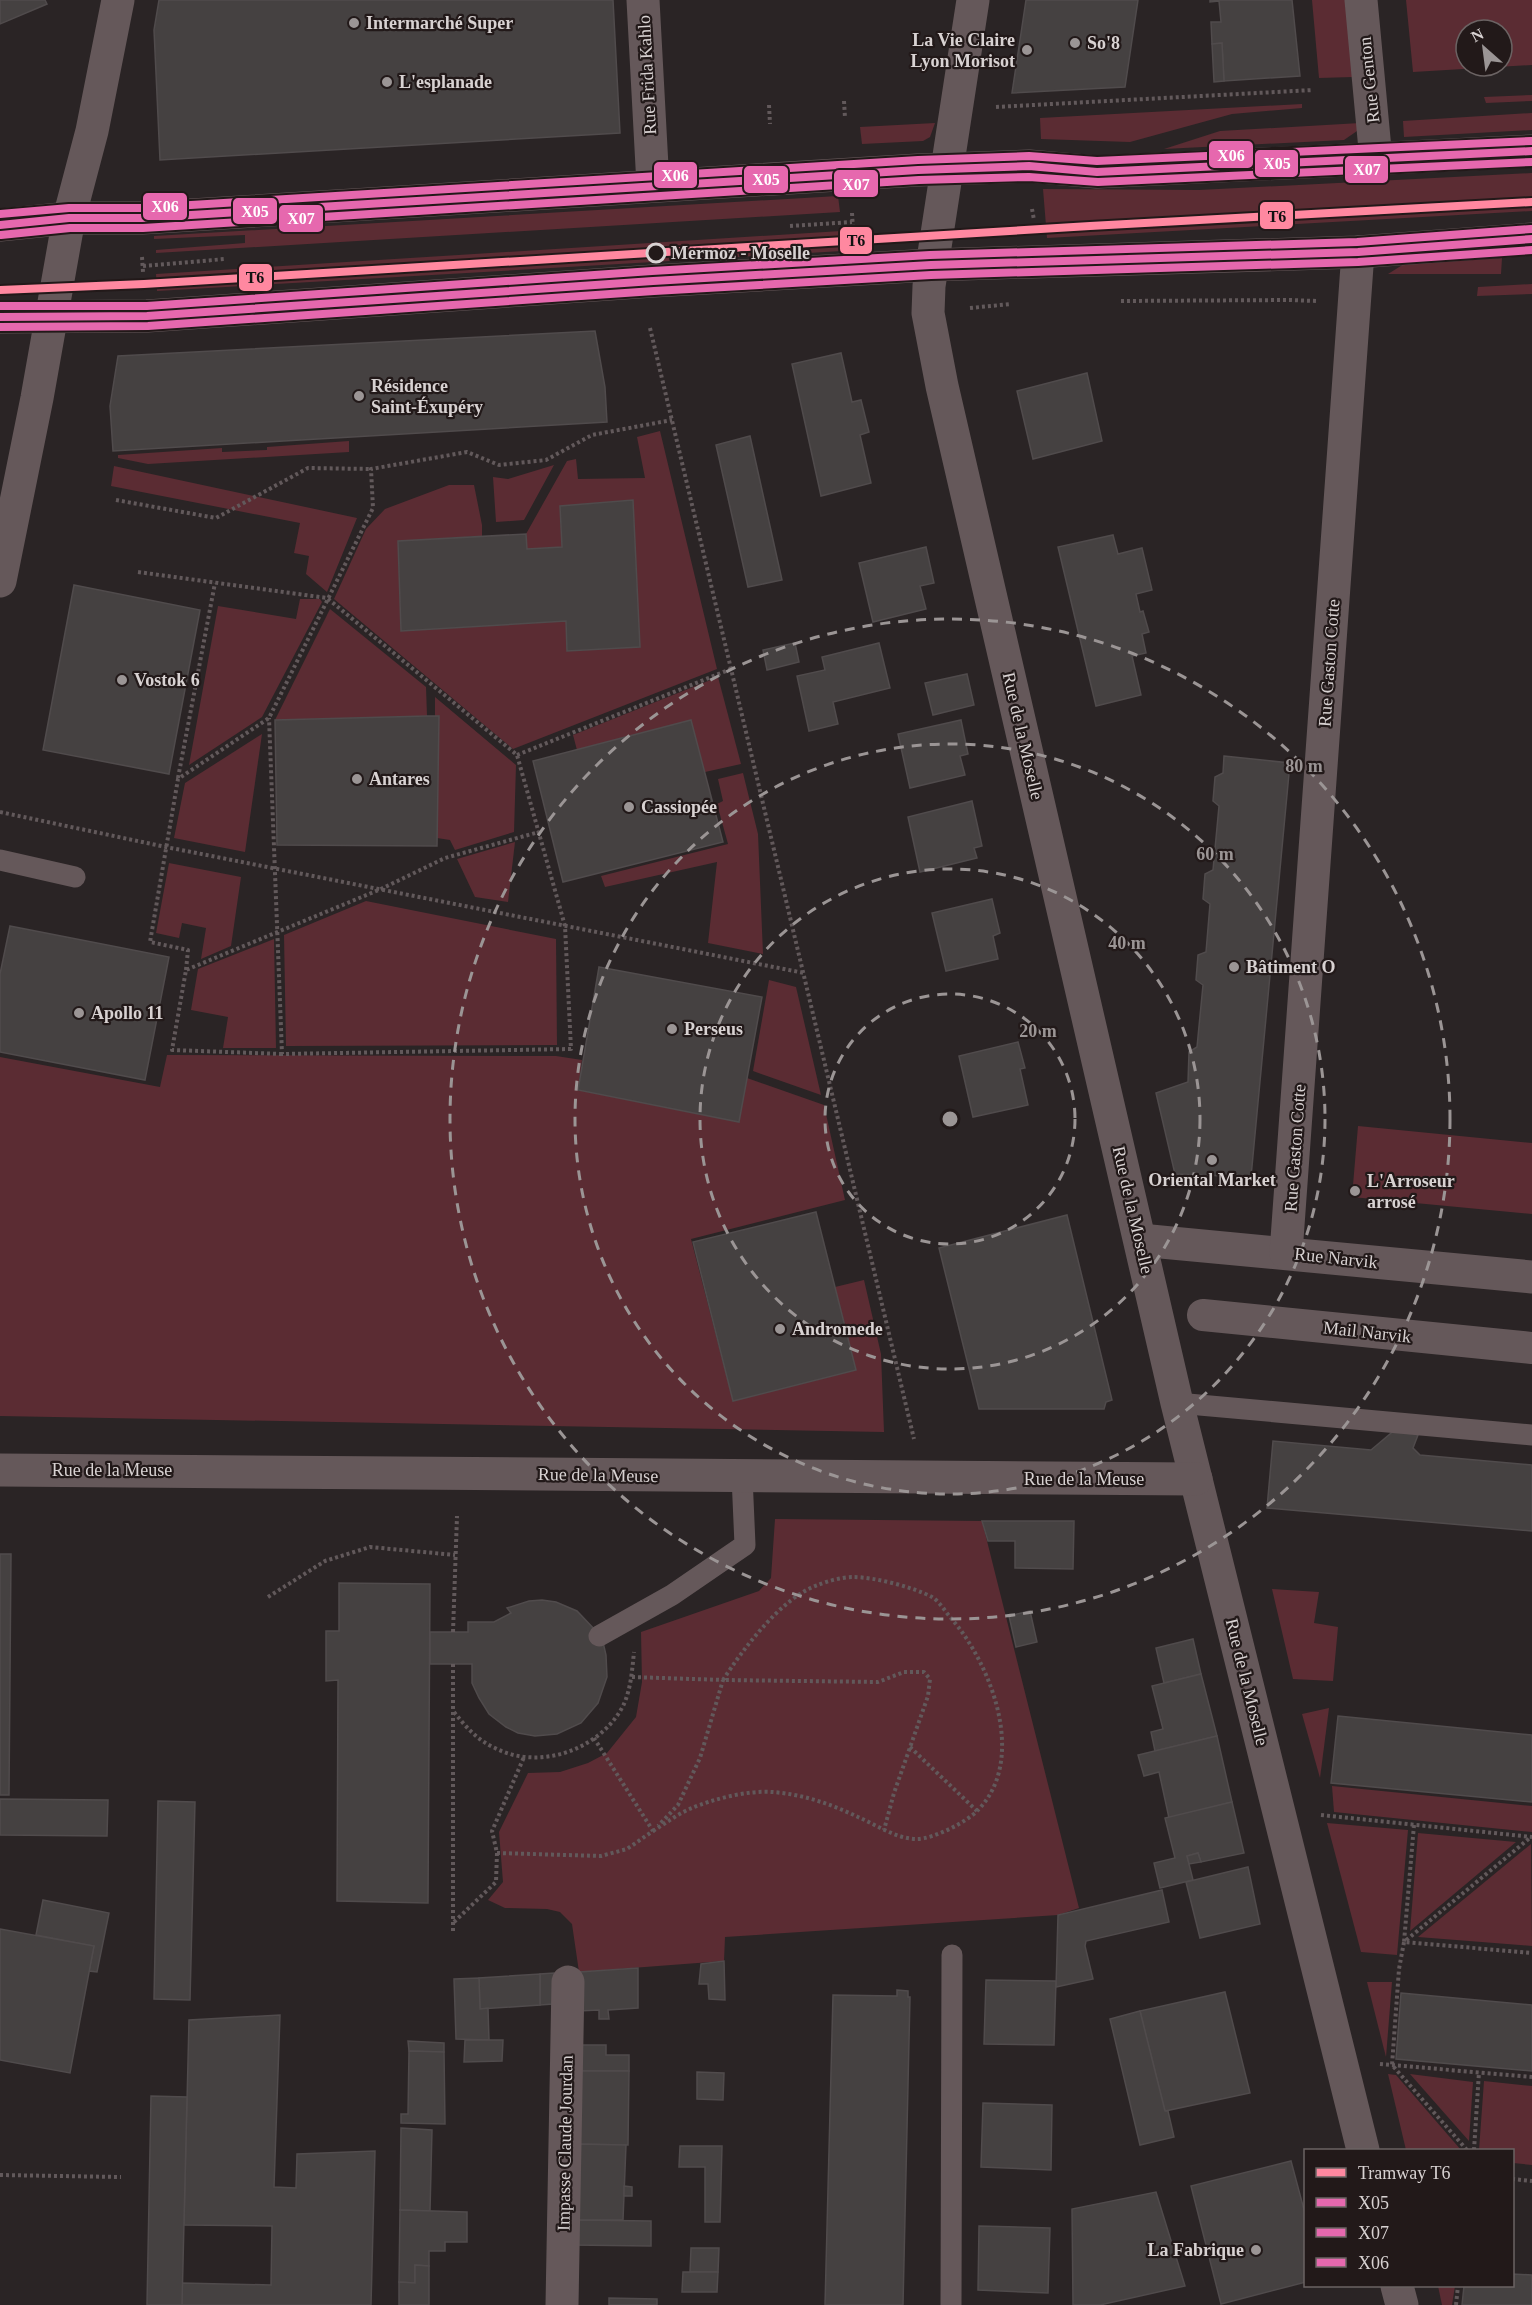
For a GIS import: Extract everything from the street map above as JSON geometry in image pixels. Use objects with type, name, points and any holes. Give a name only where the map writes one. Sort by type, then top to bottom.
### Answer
[{"type":"main road","points":[[0,225],[69,218],[142,218],[948,168],[1029,166],[1097,172],[1532,151]]},
{"type":"main road","points":[[0,317],[147,316],[652,281],[931,265],[1359,252],[1532,239]]},
{"type":"street","points":[[0,581],[7,512],[37,398],[69,218],[92,131],[118,0]]},
{"type":"street","name":"Rue Frida Kahlo","points":[[643,0],[653,185]]},
{"type":"street","name":"Rue de la Moselle","points":[[973,0],[972,108],[948,168],[931,265],[928,313],[942,387],[1177,1403],[1363,2149]]},
{"type":"street","name":"Rue Genton","points":[[1361,0],[1376,160]]},
{"type":"street","name":"Rue Gaston Cotte","points":[[1286,1253],[1359,252]]},
{"type":"street","name":"Rue Narvik","points":[[1140,1240],[1532,1277]]},
{"type":"street","name":"Mail Narvik","points":[[1203,1315],[1532,1348]]},
{"type":"street","name":"Rue de la Meuse","points":[[0,1470],[1196,1479]]},
{"type":"street","name":"Impasse Claude Jourdan","points":[[562,2305],[568,1982]]},
{"type":"street","points":[[1397,2287],[1402,2305]]},
{"type":"lane","points":[[0,860],[75,877]]},
{"type":"lane","points":[[1177,1403],[1532,1435]]},
{"type":"lane","points":[[599,1636],[672,1595],[745,1545],[742,1476]]},
{"type":"lane","points":[[951,2305],[952,1955]]},
{"type":"path","points":[[972,108],[1313,90]]},
{"type":"path","points":[[844,101],[845,118]]},
{"type":"path","points":[[768,105],[770,124]]},
{"type":"path","points":[[1032,209],[1034,220]]},
{"type":"path","points":[[852,213],[853,231]]},
{"type":"path","points":[[790,226],[852,222]]},
{"type":"path","points":[[142,256],[143,272]]},
{"type":"path","points":[[143,266],[225,259]]},
{"type":"path","points":[[1111,301],[1289,300],[1355,304]]},
{"type":"path","points":[[970,308],[1018,303]]},
{"type":"path","points":[[650,328],[915,1443]]},
{"type":"path","points":[[116,500],[216,518],[308,468],[371,469],[467,452],[499,465],[546,460],[592,435],[672,420]]},
{"type":"path","points":[[282,1054],[269,718],[373,508],[371,469]]},
{"type":"path","points":[[138,572],[327,598],[518,755],[565,926],[572,1049],[282,1054],[172,1050],[188,950],[150,942],[215,583]]},
{"type":"path","points":[[518,755],[731,669]]},
{"type":"path","points":[[178,779],[269,718]]},
{"type":"path","points":[[0,812],[275,869],[804,973]]},
{"type":"path","points":[[186,970],[381,890],[445,858],[539,832]]},
{"type":"path","points":[[453,1632],[457,1516]]},
{"type":"path","points":[[268,1597],[325,1561],[370,1547],[455,1555]]},
{"type":"path","points":[[497,1853],[601,1856],[627,1849],[692,1808],[740,1794],[770,1791],[819,1800],[891,1834],[918,1839],[950,1829],[977,1811],[995,1787],[1004,1745],[995,1699],[982,1665],[963,1632],[933,1598],[897,1585],[852,1577],[816,1585],[791,1601],[742,1651],[723,1680],[696,1767],[678,1805],[653,1831]]},
{"type":"path","points":[[453,1711],[472,1734],[496,1749],[524,1757],[553,1756],[581,1747],[604,1730],[622,1707],[632,1677],[634,1651]]},
{"type":"path","points":[[453,1664],[453,1933]]},
{"type":"path","points":[[632,1677],[878,1682],[904,1672],[924,1672],[930,1679],[928,1696],[894,1793],[884,1830]]},
{"type":"path","points":[[594,1738],[653,1831]]},
{"type":"path","points":[[910,1747],[977,1811]]},
{"type":"path","points":[[453,1922],[496,1882],[497,1853],[492,1831],[524,1757]]},
{"type":"path","points":[[1321,1815],[1531,1837]]},
{"type":"path","points":[[1413,1825],[1392,2065],[1465,2149]]},
{"type":"path","points":[[1404,1942],[1531,1837]]},
{"type":"path","points":[[1404,1942],[1532,1953]]},
{"type":"path","points":[[1379,2064],[1532,2077]]},
{"type":"path","points":[[1474,2149],[1479,2072]]},
{"type":"path","points":[[0,2175],[121,2177]]},
{"type":"path","points":[[1514,2179],[1532,2181]]},
{"type":"path","points":[[1456,2305],[1458,2287]]},
{"type":"shaded area","points":[[1312,0],[1345,0],[1353,77],[1319,78]]},
{"type":"shaded area","points":[[1406,0],[1532,0],[1532,65],[1514,66],[1514,18],[1454,18],[1454,70],[1413,72]]},
{"type":"shaded area","points":[[1532,95],[1532,101],[1486,103],[1484,97]]},
{"type":"shaded area","points":[[1302,104],[1302,108],[1232,114],[1130,142],[1041,139],[1040,118]]},
{"type":"shaded area","points":[[1532,113],[1532,130],[1404,137],[1403,121]]},
{"type":"shaded area","points":[[935,123],[930,137],[923,141],[862,144],[860,127]]},
{"type":"shaded area","points":[[1360,123],[1357,131],[1344,140],[1164,149],[1220,131]]},
{"type":"shaded area","points":[[1532,173],[1532,211],[1047,238],[1043,189],[1199,190]]},
{"type":"shaded area","points":[[838,196],[840,212],[156,253],[156,250],[245,243],[245,235],[154,239],[154,236]]},
{"type":"shaded area","points":[[841,231],[841,237],[769,243],[770,249],[842,245],[842,251],[157,291],[156,274]]},
{"type":"shaded area","points":[[1502,258],[1501,274],[1388,274],[1404,264]]},
{"type":"shaded area","points":[[1532,284],[1532,294],[1477,296],[1478,287]]},
{"type":"shaded area","points":[[660,431],[717,669],[513,749],[334,599],[366,529],[385,509],[449,485],[474,485],[482,536],[398,541],[401,631],[566,621],[568,651],[640,647],[633,500],[560,506],[562,547],[527,549],[526,534],[567,461],[576,459],[578,479],[645,478],[637,437]]},
{"type":"shaded area","points":[[349,441],[349,452],[148,464],[118,458],[118,455],[222,448],[222,452],[267,450],[267,447]]},
{"type":"shaded area","points":[[554,465],[524,520],[496,522],[493,477],[508,479]]},
{"type":"shaded area","points":[[114,466],[357,518],[327,592],[306,574],[309,556],[294,553],[300,523],[111,486]]},
{"type":"shaded area","points":[[300,599],[320,599],[322,602],[262,717],[189,765],[218,606],[296,619]]},
{"type":"shaded area","points":[[330,609],[426,687],[427,716],[275,720]]},
{"type":"shaded area","points":[[718,677],[741,764],[705,772],[577,750],[573,735]]},
{"type":"shaded area","points":[[435,697],[516,765],[514,832],[455,850],[450,840],[437,838],[439,716],[435,716]]},
{"type":"shaded area","points":[[262,734],[245,852],[174,838],[185,783]]},
{"type":"shaded area","points":[[743,773],[758,834],[763,954],[708,943],[717,862],[605,887],[601,876],[728,844],[717,804],[723,801],[718,779]]},
{"type":"shaded area","points":[[515,842],[508,902],[475,897],[457,859]]},
{"type":"shaded area","points":[[169,863],[241,877],[231,946],[201,959],[206,928],[182,923],[179,938],[156,933]]},
{"type":"shaded area","points":[[366,901],[556,939],[557,1045],[286,1046],[284,935]]},
{"type":"shaded area","points":[[274,939],[276,1048],[223,1048],[228,1017],[191,1010],[198,969]]},
{"type":"shaded area","points":[[769,980],[796,987],[821,1095],[753,1071]]},
{"type":"shaded area","points":[[167,1055],[556,1056],[582,1060],[578,1090],[739,1122],[747,1078],[824,1105],[845,1200],[691,1239],[733,1401],[856,1370],[835,1287],[864,1280],[881,1354],[884,1432],[0,1416],[0,1057],[160,1087]]},
{"type":"shaded area","points":[[1358,1126],[1532,1143],[1532,1214],[1352,1197]]},
{"type":"shaded area","points":[[775,1519],[982,1521],[1079,1908],[1058,1915],[725,1937],[724,1961],[579,1972],[572,1924],[560,1912],[547,1909],[505,1908],[488,1900],[503,1882],[499,1832],[528,1773],[560,1772],[588,1763],[607,1753],[636,1717],[642,1682],[641,1632],[759,1591],[771,1578]]},
{"type":"shaded area","points":[[1272,1589],[1319,1592],[1314,1623],[1338,1627],[1333,1681],[1293,1679]]},
{"type":"shaded area","points":[[1329,1708],[1320,1778],[1302,1714]]},
{"type":"shaded area","points":[[1332,1786],[1532,1806],[1532,1832],[1334,1812]]},
{"type":"shaded area","points":[[1327,1823],[1408,1830],[1397,1955],[1361,1952]]},
{"type":"shaded area","points":[[1418,1833],[1516,1842],[1410,1931]]},
{"type":"shaded area","points":[[1531,1844],[1532,1946],[1418,1937]]},
{"type":"shaded area","points":[[1367,1982],[1392,1982],[1386,2057]]},
{"type":"shaded area","points":[[1388,2074],[1396,2075],[1460,2149],[1406,2149]]},
{"type":"shaded area","points":[[1410,2074],[1473,2082],[1469,2141]]},
{"type":"shaded area","points":[[1484,2081],[1532,2086],[1532,2165],[1514,2163],[1514,2149],[1479,2149]]},
{"type":"shaded area","points":[[1438,2287],[1455,2287],[1452,2305],[1442,2305]]},
{"type":"building","points":[[0,0],[45,0],[47,4],[0,24]]},
{"type":"building","name":"L'esplanade","points":[[159,0],[613,0],[620,133],[160,160],[154,30]]},
{"type":"building","name":"So'8","points":[[1026,0],[1138,0],[1125,87],[1012,93]]},
{"type":"building","points":[[1210,0],[1292,0],[1300,76],[1224,81],[1222,43],[1212,44],[1211,22],[1221,22],[1219,1],[1210,2]]},
{"type":"building","points":[[1222,43],[1224,81],[1214,82],[1212,44]]},
{"type":"building","name":"Résidence Saint-Éxupéry","points":[[595,331],[605,387],[607,422],[113,451],[110,406],[118,356]]},
{"type":"building","points":[[841,353],[852,402],[861,400],[869,432],[860,435],[871,483],[821,496],[792,364]]},
{"type":"building","points":[[1087,373],[1102,441],[1033,459],[1017,391]]},
{"type":"building","points":[[750,436],[782,580],[748,587],[716,445]]},
{"type":"building","points":[[633,500],[640,647],[567,651],[566,621],[401,631],[398,541],[526,534],[527,549],[562,547],[560,506]]},
{"type":"building","points":[[1113,535],[1118,554],[1142,548],[1152,590],[1136,594],[1140,612],[1143,611],[1149,632],[1142,634],[1146,653],[1132,656],[1141,695],[1096,706],[1058,547]]},
{"type":"building","points":[[926,547],[934,583],[920,586],[926,609],[873,622],[859,563]]},
{"type":"building","name":"Vostok 6","points":[[74,585],[200,610],[169,774],[43,750]]},
{"type":"building","points":[[795,643],[799,662],[767,670],[763,650]]},
{"type":"building","points":[[879,643],[890,688],[833,702],[838,724],[809,731],[797,676],[825,670],[822,657]]},
{"type":"building","points":[[967,674],[974,705],[933,715],[925,683]]},
{"type":"building","name":"Antares","points":[[439,716],[437,846],[277,845],[275,720]]},
{"type":"building","name":"Cassiopée","points":[[691,720],[723,842],[563,882],[533,761]]},
{"type":"building","points":[[961,720],[968,754],[960,756],[965,775],[910,788],[898,734]]},
{"type":"building","name":"Bâtiment O","points":[[1224,756],[1290,763],[1251,1177],[1175,1174],[1156,1093],[1188,1082],[1189,1052],[1197,1047],[1203,985],[1196,980],[1198,955],[1206,952],[1210,904],[1203,899],[1205,874],[1213,870],[1219,806],[1213,801],[1215,777],[1223,773]]},
{"type":"building","points":[[972,801],[982,846],[974,848],[977,858],[920,872],[908,817]]},
{"type":"building","points":[[992,899],[1000,933],[993,936],[998,959],[946,971],[932,913]]},
{"type":"building","name":"Apollo 11","points":[[10,926],[169,957],[145,1080],[0,1052],[0,974]]},
{"type":"building","name":"Perseus","points":[[599,967],[762,997],[739,1122],[578,1090]]},
{"type":"building","points":[[1018,1042],[1025,1068],[1020,1069],[1028,1105],[973,1117],[959,1056]]},
{"type":"building","name":"Andromede","points":[[816,1212],[856,1370],[733,1401],[693,1242]]},
{"type":"building","points":[[1067,1215],[1112,1400],[1106,1402],[1104,1409],[979,1409],[939,1248]]},
{"type":"building","points":[[1397,1428],[1418,1435],[1413,1448],[1420,1455],[1532,1465],[1532,1531],[1267,1508],[1273,1441],[1371,1450]]},
{"type":"building","points":[[982,1521],[1074,1521],[1073,1569],[1015,1568],[1015,1541],[988,1541]]},
{"type":"building","points":[[0,1554],[11,1554],[9,1795],[0,1795]]},
{"type":"building","points":[[339,1583],[430,1584],[428,1903],[337,1901],[338,1680],[326,1681],[326,1631],[339,1631]]},
{"type":"building","points":[[529,1601],[556,1602],[577,1611],[596,1631],[603,1642],[607,1677],[598,1703],[581,1723],[557,1734],[535,1736],[518,1733],[489,1714],[472,1683],[472,1664],[430,1664],[430,1632],[468,1632],[468,1622],[494,1622],[511,1613],[507,1608]]},
{"type":"building","points":[[1030,1611],[1037,1642],[1016,1647],[1009,1616]]},
{"type":"building","points":[[1193,1639],[1201,1674],[1164,1683],[1156,1648]]},
{"type":"building","points":[[1201,1674],[1217,1736],[1155,1751],[1151,1732],[1163,1729],[1152,1686]]},
{"type":"building","points":[[1338,1716],[1532,1735],[1532,1802],[1331,1783]]},
{"type":"building","points":[[1217,1736],[1232,1802],[1169,1818],[1159,1772],[1144,1776],[1138,1755]]},
{"type":"building","points":[[0,1799],[108,1800],[107,1836],[0,1835]]},
{"type":"building","points":[[158,1801],[195,1802],[190,2000],[154,1999]]},
{"type":"building","points":[[1232,1802],[1244,1853],[1201,1862],[1198,1853],[1187,1856],[1193,1880],[1160,1888],[1154,1863],[1175,1858],[1165,1818]]},
{"type":"building","points":[[1198,1853],[1201,1862],[1189,1864],[1187,1856]]},
{"type":"building","points":[[1248,1867],[1260,1924],[1200,1938],[1186,1882]]},
{"type":"building","points":[[1162,1890],[1169,1922],[1086,1941],[1085,1946],[1093,1979],[1056,1987],[1058,1915]]},
{"type":"building","points":[[43,1900],[109,1913],[97,1972],[89,1971],[94,1946],[36,1935]]},
{"type":"building","points":[[0,1929],[94,1946],[70,2073],[0,2060]]},
{"type":"building","points":[[724,1961],[725,2000],[709,1999],[708,1984],[699,1984],[701,1964]]},
{"type":"building","points":[[638,1968],[638,2008],[608,2010],[609,2019],[599,2019],[599,2010],[578,2011],[579,1972]]},
{"type":"building","points":[[554,1973],[553,2004],[540,2005],[540,1974]]},
{"type":"building","points":[[540,1974],[540,2005],[480,2009],[479,1978]]},
{"type":"building","points":[[479,1978],[480,2009],[488,2008],[489,2040],[456,2039],[454,1979]]},
{"type":"building","points":[[986,1980],[1056,1981],[1054,2045],[984,2044]]},
{"type":"building","points":[[897,1990],[908,1991],[908,1997],[910,1997],[903,2305],[825,2305],[833,1995],[897,1996]]},
{"type":"building","points":[[1225,1992],[1250,2093],[1165,2111],[1140,2011]]},
{"type":"building","points":[[1401,1993],[1532,2005],[1532,2071],[1396,2059]]},
{"type":"building","points":[[1140,2011],[1165,2111],[1168,2111],[1174,2137],[1140,2145],[1110,2019]]},
{"type":"building","points":[[280,2015],[274,2187],[296,2188],[297,2154],[375,2151],[371,2305],[182,2305],[182,2283],[271,2285],[272,2226],[184,2225],[189,2020]]},
{"type":"building","points":[[465,2040],[503,2040],[502,2061],[464,2062]]},
{"type":"building","points":[[408,2041],[444,2043],[444,2052],[409,2051]]},
{"type":"building","points":[[577,2045],[606,2045],[606,2055],[629,2055],[629,2071],[577,2071]]},
{"type":"building","points":[[409,2051],[444,2052],[445,2124],[401,2123],[401,2114],[408,2114]]},
{"type":"building","points":[[577,2071],[629,2071],[628,2145],[575,2144]]},
{"type":"building","points":[[697,2072],[724,2073],[723,2100],[697,2099]]},
{"type":"building","points":[[151,2096],[187,2097],[182,2305],[147,2305]]},
{"type":"building","points":[[983,2103],[1052,2105],[1051,2170],[981,2167]]},
{"type":"building","points":[[401,2128],[432,2130],[430,2211],[400,2210]]},
{"type":"building","points":[[575,2144],[626,2145],[623,2220],[573,2220]]},
{"type":"building","points":[[680,2146],[722,2146],[720,2222],[705,2222],[705,2167],[679,2167]]},
{"type":"building","name":"La Fabrique","points":[[1291,2161],[1304,2210],[1304,2283],[1221,2304],[1191,2186]]},
{"type":"building","points":[[624,2186],[632,2187],[632,2196],[624,2196]]},
{"type":"building","points":[[1156,2192],[1185,2286],[1100,2305],[1073,2305],[1072,2209]]},
{"type":"building","points":[[400,2210],[467,2212],[467,2242],[445,2242],[445,2251],[429,2251],[429,2266],[415,2265],[415,2283],[399,2282]]},
{"type":"building","points":[[573,2220],[651,2221],[651,2246],[572,2245]]},
{"type":"building","points":[[979,2226],[1050,2228],[1048,2293],[978,2290]]},
{"type":"building","points":[[691,2248],[719,2248],[718,2272],[690,2272]]},
{"type":"building","points":[[415,2265],[429,2266],[429,2305],[399,2305],[399,2282],[415,2283]]},
{"type":"building","points":[[683,2272],[718,2272],[717,2292],[682,2292]]},
{"type":"building","points":[[1514,2274],[1532,2275],[1532,2305],[1462,2305],[1464,2287],[1514,2287]]},
{"type":"building","points":[[609,2298],[657,2299],[657,2305],[609,2305]]},
{"type":"tram line","name":"T6","points":[[0,290],[144,284],[1090,226],[1532,202]]},
{"type":"transit line","name":"X06","points":[[0,214],[69,208],[142,208],[918,160],[1029,156],[1097,161],[1531,141]]},
{"type":"transit line","name":"X05","points":[[0,225],[69,218],[142,218],[918,170],[1029,166],[1097,172],[1532,151]]},
{"type":"transit line","name":"X07","points":[[1,235],[70,228],[143,228],[919,180],[1029,177],[1098,182],[1532,162]]},
{"type":"transit line","name":"X06","points":[[0,306],[147,306],[652,271],[930,255],[1357,242],[1531,229]]},
{"type":"transit line","name":"X05","points":[[0,317],[147,316],[653,281],[931,265],[1358,252],[1532,239]]},
{"type":"transit line","name":"X07","points":[[0,327],[148,326],[654,291],[931,275],[1358,262],[1532,250]]},
{"type":"place","name":"Intermarché Super","points":[[354,23]]},
{"type":"place","name":"So'8","points":[[1075,43]]},
{"type":"place","name":"La Vie Claire Lyon Morisot","points":[[1027,50]]},
{"type":"place","name":"L'esplanade","points":[[387,82]]},
{"type":"place","name":"Mermoz - Moselle","points":[[656,253]]},
{"type":"place","name":"Résidence Saint-Éxupéry","points":[[359,396]]},
{"type":"place","name":"Vostok 6","points":[[122,680]]},
{"type":"place","name":"Antares","points":[[357,779]]},
{"type":"place","name":"Cassiopée","points":[[629,807]]},
{"type":"place","name":"Bâtiment O","points":[[1234,967]]},
{"type":"place","name":"Apollo 11","points":[[79,1013]]},
{"type":"place","name":"Perseus","points":[[672,1029]]},
{"type":"place","name":"Oriental Market","points":[[1212,1160]]},
{"type":"place","name":"L'Arroseur arrosé","points":[[1355,1191]]},
{"type":"place","name":"Andromede","points":[[780,1329]]},
{"type":"place","name":"La Fabrique","points":[[1256,2250]]}]
